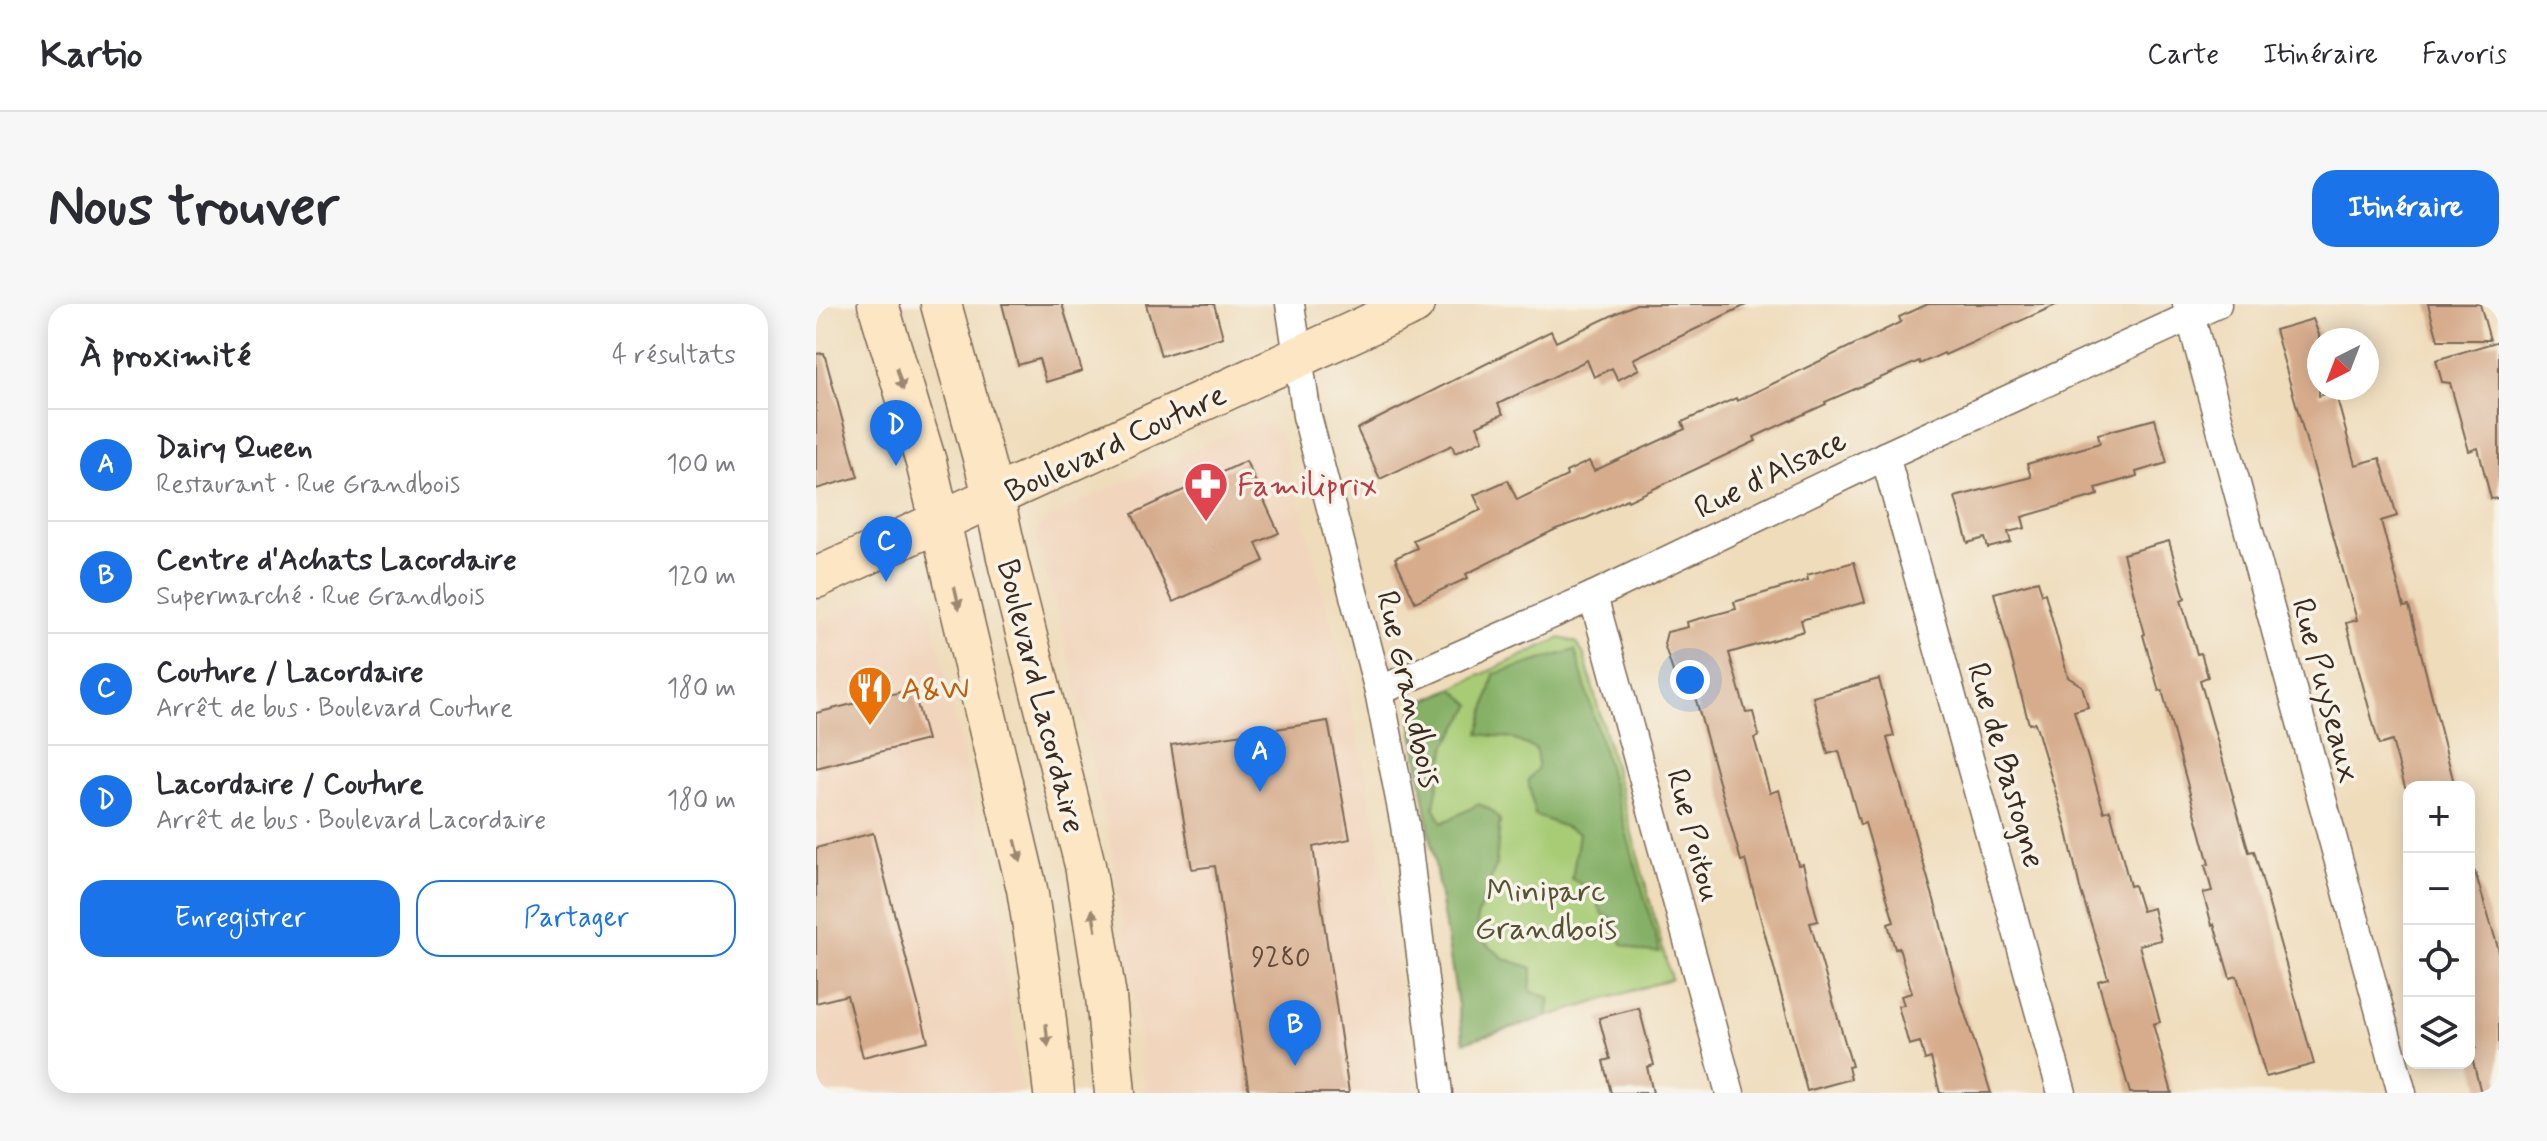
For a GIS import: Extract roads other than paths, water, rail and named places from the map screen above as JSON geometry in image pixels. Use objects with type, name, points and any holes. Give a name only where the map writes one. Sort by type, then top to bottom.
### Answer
[{"type":"main road","name":"Boulevard Lacordaire","points":[[878,304],[926,462],[1027,889],[1054,1093]]},
{"type":"main road","name":"Boulevard Lacordaire","points":[[941,304],[994,498],[1085,865],[1106,997],[1115,1093]]},
{"type":"main road","name":"Boulevard Couture","points":[[816,578],[1414,304]]},
{"type":"street","name":"Rue Grandbois","points":[[1290,304],[1307,416],[1379,691],[1405,825],[1438,1093]]},
{"type":"street","name":"Rue d'Alsace","points":[[1379,691],[1593,596],[2189,310],[2217,304]]},
{"type":"street","name":"Rue Puyseaux","points":[[2189,310],[2402,1093]]},
{"type":"street","name":"Rue de Bastogne","points":[[1885,456],[2062,1093]]},
{"type":"street","name":"Rue Poitou","points":[[1593,596],[1730,1093]]},
{"type":"place","name":"Lacordaire / Couture","points":[[896,466]]},
{"type":"place","name":"Familiprix","points":[[1206,523]]},
{"type":"place","name":"Couture / Lacordaire","points":[[886,582]]},
{"type":"place","name":"A&W","points":[[870,727]]},
{"type":"place","name":"Dairy Queen","points":[[1260,792]]},
{"type":"place","name":"Centre d'Achats Lacordaire","points":[[1295,1066]]},
{"type":"park label","name":"Miniparc Grandbois","points":[[1546,908]]}]
